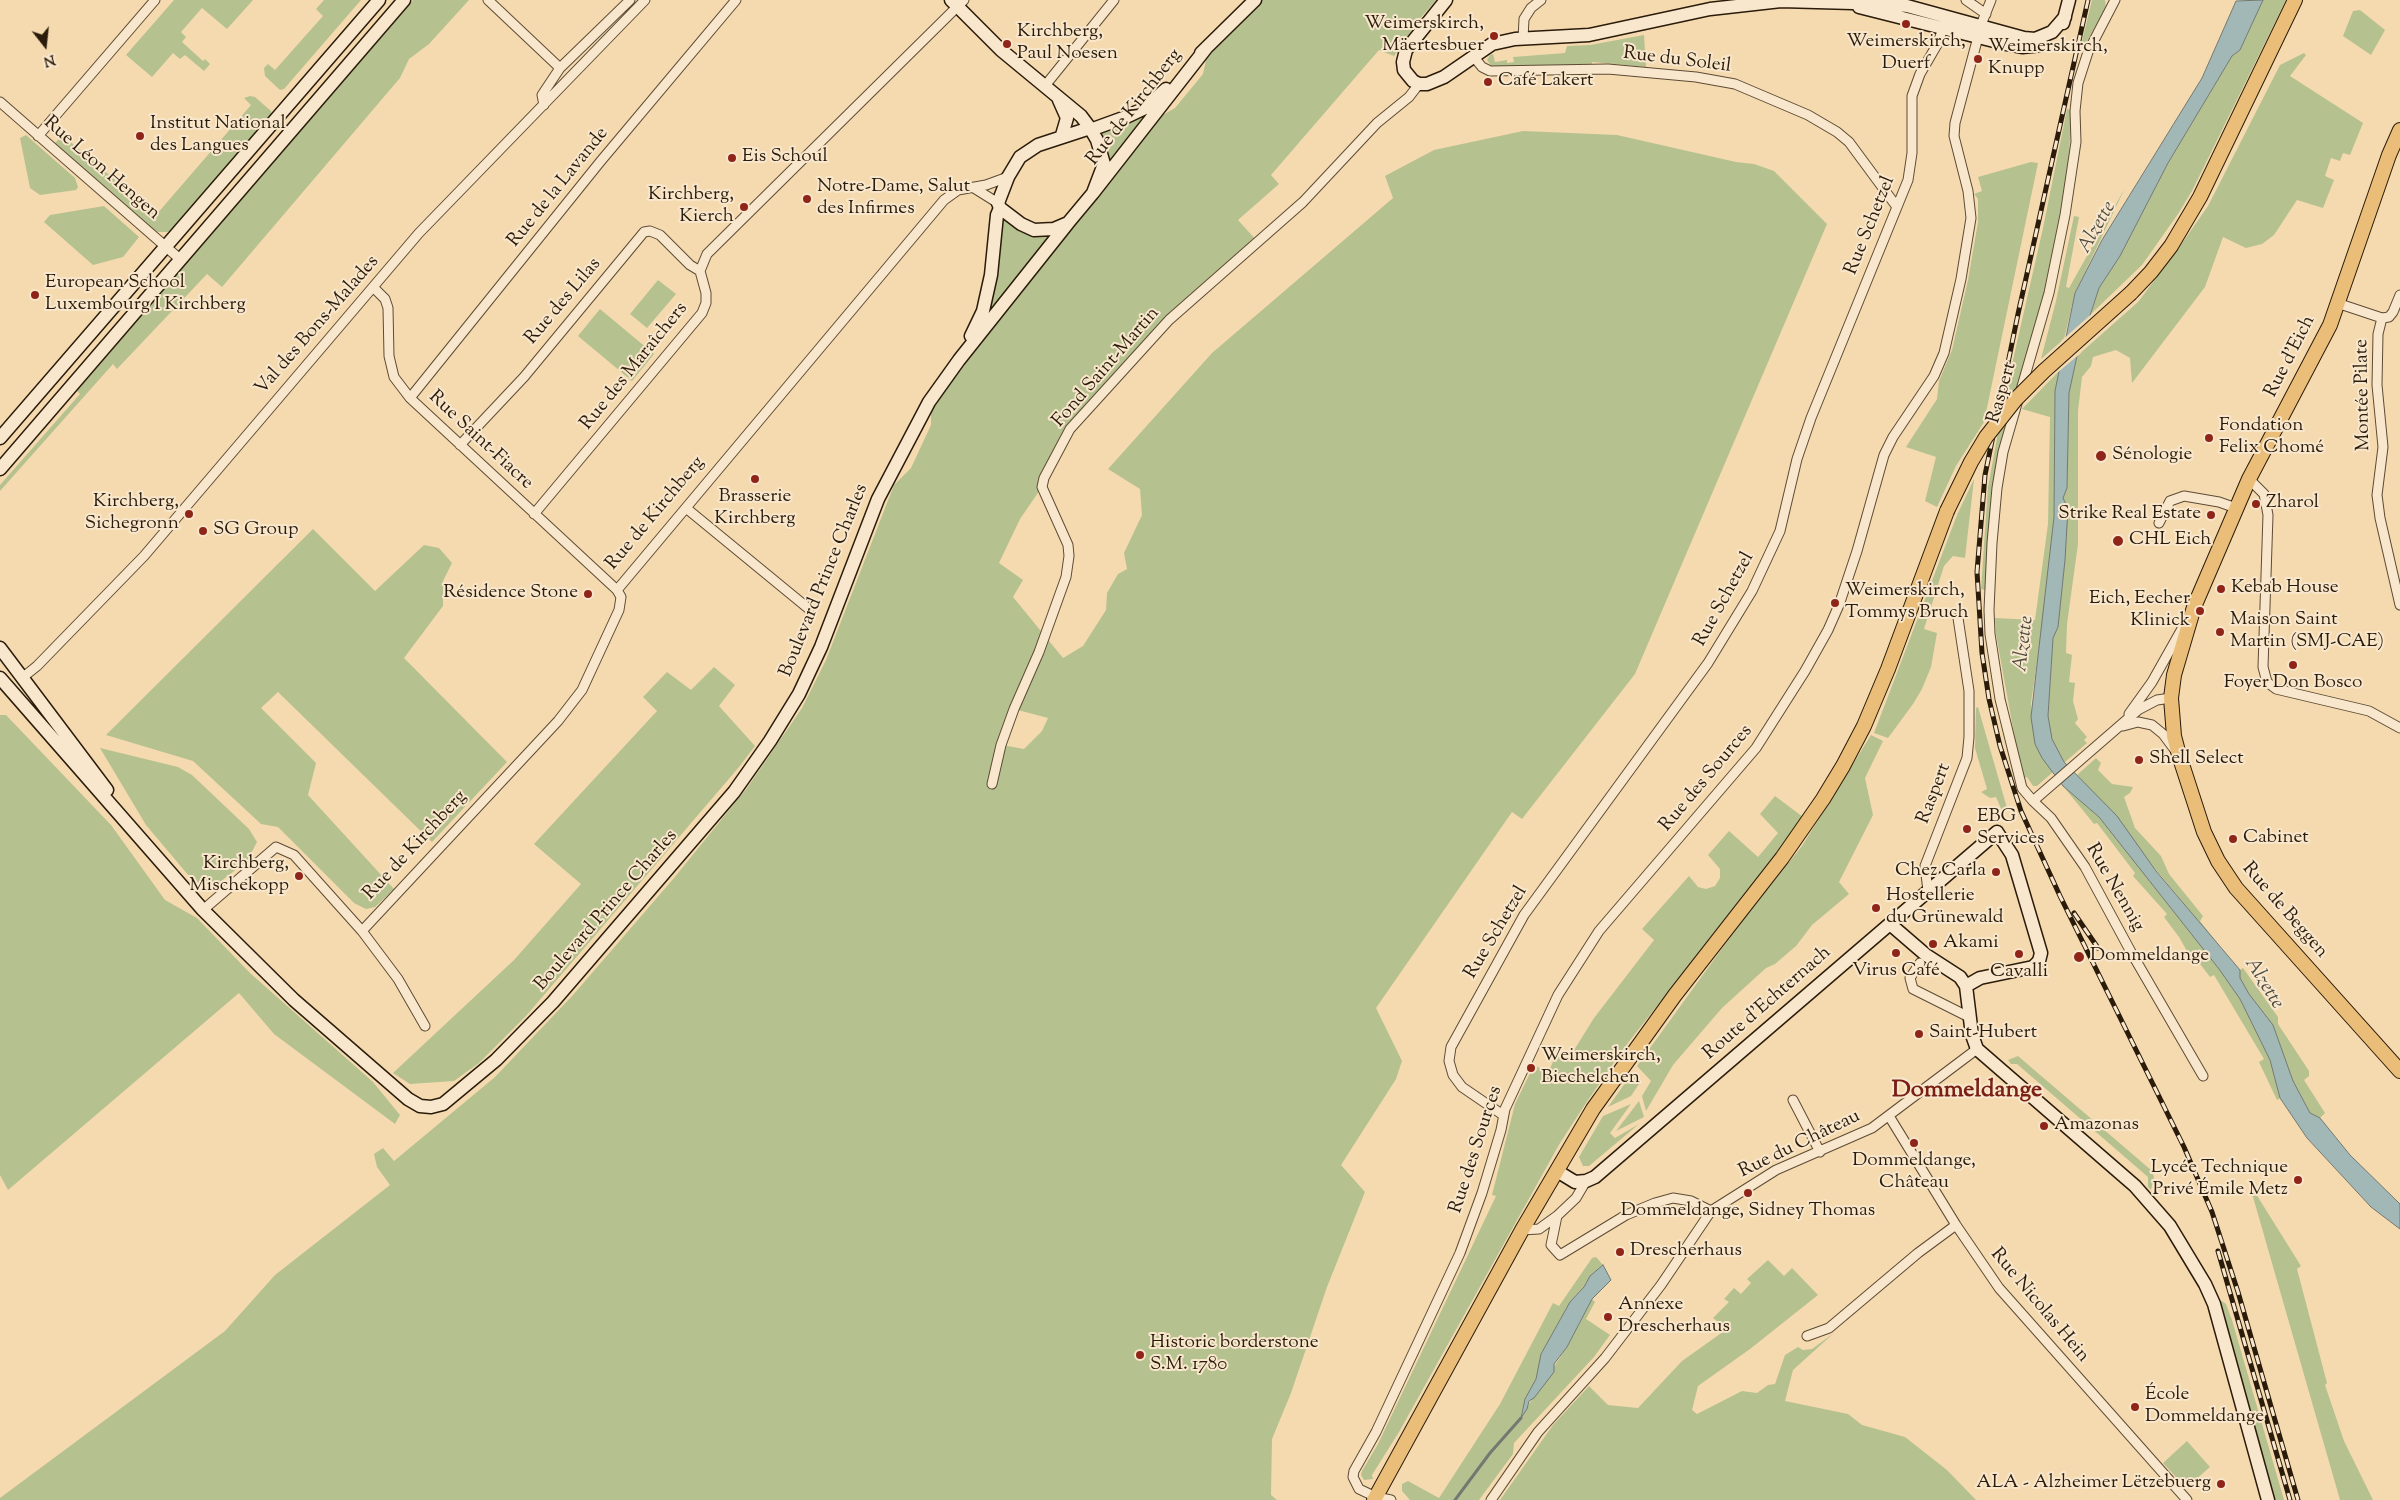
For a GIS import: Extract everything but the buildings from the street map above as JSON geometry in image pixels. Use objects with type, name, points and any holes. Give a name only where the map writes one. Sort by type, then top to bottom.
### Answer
[{"type":"main road","points":[[0,438],[379,0]]},
{"type":"main road","points":[[0,469],[404,0]]},
{"type":"main road","name":"Rue de Kirchberg","points":[[999,206],[1008,177],[1020,157],[1038,145],[1062,135],[1126,117],[1145,108],[1255,0]]},
{"type":"main road","points":[[1446,0],[1406,50],[1403,62],[1404,70],[1413,81],[1419,84],[1427,84],[1444,77],[1492,44],[1523,39],[1589,35],[1710,9],[1782,1],[1908,3],[2024,38],[2035,39],[2052,32],[2065,17],[2068,0]]},
{"type":"main road","points":[[1377,1499],[1522,1230],[1594,1108],[1633,1052],[1782,858],[1833,782],[1864,726],[1947,511],[1971,462],[1986,437],[2016,399],[2044,371],[2131,294],[2166,252],[2200,197],[2295,0]]},
{"type":"main road","points":[[958,2],[1002,50],[1044,88],[1081,116],[1091,128]]},
{"type":"main road","points":[[1853,3],[1864,9],[1943,28],[1982,26]]},
{"type":"main road","points":[[1943,28],[1947,16]]},
{"type":"main road","name":"Rue de Kirchberg","points":[[1068,223],[1207,47]]},
{"type":"main road","points":[[1059,100],[1067,118],[1062,135]]},
{"type":"main road","name":"Rue de Kirchberg","points":[[1091,128],[1104,164],[1093,193]]},
{"type":"main road","name":"Rue d'Eich","points":[[2194,607],[2249,479],[2330,325],[2389,155],[2400,130]]},
{"type":"main road","points":[[999,206],[1021,224],[1034,230],[1054,229],[1068,223]]},
{"type":"main road","name":"Boulevard Prince Charles","points":[[959,360],[983,311],[991,275],[999,206]]},
{"type":"main road","name":"Boulevard Prince Charles","points":[[22,678],[4,683],[203,910],[294,1000],[395,1090],[420,1106],[431,1107],[443,1104],[496,1060],[553,1002],[734,792],[770,741],[799,694],[821,648],[878,499],[929,402],[959,360],[1068,223]]},
{"type":"main road","name":"Rue de Beggen","points":[[2194,607],[2174,675],[2170,698],[2174,736],[2179,756],[2204,832],[2218,861],[2236,888],[2400,1071]]},
{"type":"main road","name":"Boulevard Prince Charles","points":[[0,648],[112,797],[143,842]]},
{"type":"main road","name":"Route d'Echternach","points":[[1586,1181],[1602,1171],[1997,832],[2012,855],[2041,953],[2039,961],[2033,966],[1980,978],[1966,986]]},
{"type":"main road","points":[[1890,924],[1926,955],[1952,970],[1966,986],[1972,1035],[1977,1049],[2135,1186],[2170,1226],[2205,1284],[2214,1304],[2268,1500]]},
{"type":"main road","points":[[1557,1171],[1575,1182],[1586,1181]]},
{"type":"street","points":[[38,136],[155,0]]},
{"type":"street","points":[[488,0],[560,68]]},
{"type":"street","points":[[544,105],[542,95],[560,68],[630,0]]},
{"type":"street","name":"Val des Bons-Malades","points":[[22,678],[37,666],[144,556],[374,288],[418,233],[645,0]]},
{"type":"street","name":"Rue de la Lavande","points":[[410,398],[600,162],[736,0]]},
{"type":"street","points":[[1044,88],[1114,0]]},
{"type":"street","points":[[1523,39],[1524,19],[1531,8],[1541,0]]},
{"type":"street","points":[[1966,0],[1982,26]]},
{"type":"street","name":"Rue des Sources","points":[[1377,1499],[1359,1488],[1353,1477],[1354,1471],[1376,1432],[1460,1253],[1482,1193],[1501,1130],[1503,1115],[1558,995],[1580,958],[1615,912],[1756,748],[1805,671],[1830,627],[1857,550],[1884,455],[1893,437],[1934,376],[1948,341],[1962,279],[1970,218],[1968,191],[1954,136],[1955,123],[1991,0]]},
{"type":"street","name":"Raspert","points":[[2033,801],[2022,788],[2010,746],[1990,634],[1989,610],[1997,488],[2008,433],[2049,293],[2065,215],[2076,142],[2075,111],[2078,83],[2088,52],[2116,0]]},
{"type":"street","points":[[700,272],[707,254],[958,2]]},
{"type":"street","name":"Rue Schetzel","points":[[1503,1115],[1462,1087],[1453,1075],[1449,1062],[1451,1047],[1524,915],[1708,663],[1752,591],[1780,531],[1797,459],[1811,418],[1849,320],[1897,207],[1911,162],[1912,96],[1920,74],[1938,43],[1943,28]]},
{"type":"street","name":"Rue du Soleil","points":[[1473,56],[1482,68],[1490,71],[1608,69],[1696,77],[1735,84],[1808,115],[1837,132],[1849,142],[1897,207]]},
{"type":"street","name":"Fond Saint-Martin","points":[[992,784],[1001,745],[1014,709],[1039,652],[1066,577],[1069,556],[1068,545],[1042,487],[1044,478],[1070,429],[1169,320],[1303,202],[1377,123],[1409,97],[1419,84]]},
{"type":"street","name":"Rue Léon Hengen","points":[[0,102],[181,260]]},
{"type":"street","name":"Rue de Kirchberg","points":[[362,931],[558,721],[582,690],[619,610],[622,597],[616,590],[944,200],[958,190],[974,188],[1008,177]]},
{"type":"street","points":[[974,188],[999,206]]},
{"type":"street","name":"Rue des Lilas","points":[[460,444],[524,377],[644,232],[650,231],[660,235],[690,265],[700,272]]},
{"type":"street","name":"Rue des Maraîchers","points":[[534,514],[702,313],[706,303],[706,292],[700,272]]},
{"type":"street","name":"Rue Saint-Fiacre","points":[[374,288],[385,299],[388,308],[389,356],[394,377],[410,398],[616,590]]},
{"type":"street","points":[[2382,318],[2388,317],[2393,312],[2400,295]]},
{"type":"street","name":"Montée Pilate","points":[[2337,303],[2382,318],[2377,349],[2377,385],[2383,447],[2377,495],[2380,518],[2400,605]]},
{"type":"street","points":[[2249,479],[2264,494],[2268,514],[2263,667],[2266,682],[2276,689],[2369,711],[2400,728]]},
{"type":"street","points":[[2159,523],[2170,501],[2184,496],[2218,502],[2236,508]]},
{"type":"street","points":[[686,508],[809,609]]},
{"type":"street","name":"Rue d'Eich","points":[[2120,726],[2140,699],[2173,647],[2194,607]]},
{"type":"street","name":"Raspert","points":[[1928,891],[1924,866],[1967,758],[1970,737],[1969,690],[1958,618]]},
{"type":"street","points":[[2033,801],[2138,710],[2157,700],[2170,698]]},
{"type":"street","points":[[2120,726],[2138,722],[2152,725],[2164,734],[2179,756]]},
{"type":"street","name":"Rue Nennig","points":[[2033,801],[2051,818],[2085,866],[2131,952],[2203,1076]]},
{"type":"street","name":"Rue de Kirchberg","points":[[203,910],[276,847],[294,855],[362,931],[398,979],[424,1026]]},
{"type":"street","points":[[1920,963],[1910,978],[1913,989],[1969,1017]]},
{"type":"street","name":"Rue du Château","points":[[1491,1500],[1538,1432],[1605,1358],[1661,1285],[1711,1210],[1776,1170],[1872,1128],[1977,1049]]},
{"type":"street","points":[[1793,1100],[1820,1152]]},
{"type":"street","name":"Rue Nicolas Hein","points":[[1889,1116],[1956,1225],[1999,1288],[2187,1500]]},
{"type":"street","points":[[1522,1230],[1539,1229],[1557,1216],[1576,1198],[1586,1181]]},
{"type":"street","points":[[1557,1216],[1551,1245],[1560,1255],[1626,1215],[1655,1203],[1673,1198],[1691,1201],[1711,1210]]},
{"type":"street","points":[[1807,1336],[1829,1328],[1918,1253],[1956,1225]]},
{"type":"street","points":[[1377,1499],[1391,1500]]},
{"type":"green space","points":[[174,0],[253,0],[227,29],[202,8],[181,32],[186,37],[182,42],[203,61],[205,59],[210,64],[204,71],[185,55],[180,59],[173,53],[152,77],[126,55]]},
{"type":"green space","points":[[324,0],[361,0],[284,89],[280,90],[265,76],[264,68],[268,64],[275,70],[323,16],[316,9]]},
{"type":"green space","points":[[413,0],[469,0],[429,44],[409,59],[400,78],[222,287],[207,274],[117,369],[113,364],[0,491],[0,485],[80,394],[77,391]]},
{"type":"green space","points":[[1255,0],[1436,0],[1417,22],[1394,56],[1379,50],[1271,175],[1279,184],[1238,220],[1257,241],[1169,320],[1070,429],[1042,487],[1020,519],[999,563],[1023,580],[1013,597],[1063,658],[1083,646],[1106,610],[1107,593],[1118,574],[1127,569],[1124,553],[1142,515],[1140,489],[1108,469],[1212,353],[1393,198],[1385,176],[1434,150],[1523,131],[1617,135],[1736,162],[1754,164],[1774,171],[1827,224],[1635,674],[1522,819],[1512,812],[1376,1008],[1402,1061],[1396,1079],[1341,1165],[1365,1192],[1327,1287],[1291,1393],[1272,1439],[1271,1495],[1277,1500],[0,1500],[0,1498],[225,1331],[275,1275],[390,1185],[377,1167],[374,1154],[383,1148],[394,1161],[495,1077],[573,995],[674,878],[747,788],[802,708],[826,660],[894,485],[911,468],[931,425],[931,411],[958,373],[1161,116],[1175,108],[1203,74],[1206,60]],"holes":[[[1014,709],[1048,718],[1042,731],[1024,749],[1002,745]]]},
{"type":"green space","points":[[2092,0],[2105,0],[2106,8],[2084,46],[2081,45]]},
{"type":"green space","points":[[2263,0],[2286,0],[2192,191],[2142,265],[2091,314],[2099,288],[2120,256],[2168,163],[2232,56],[2240,50]]},
{"type":"green space","points":[[2360,10],[2385,30],[2371,55],[2343,36],[2353,11]]},
{"type":"green space","points":[[1644,35],[1646,67],[1592,62],[1592,65],[1492,67],[1487,60],[1493,54],[1495,62],[1507,60],[1507,63],[1514,62],[1513,57],[1565,53],[1567,46],[1590,45]]},
{"type":"green space","points":[[2304,53],[2306,55],[2290,76],[2363,123],[2350,155],[2343,153],[2340,161],[2331,158],[2325,176],[2334,180],[2323,208],[2297,200],[2274,235],[2262,244],[2246,248],[2223,237],[2205,287],[2132,383],[2130,358],[2116,350],[2093,357],[2091,366],[2082,377],[2078,411],[2078,544],[2067,624],[2066,653],[2072,655],[2069,682],[2075,683],[2073,701],[2078,719],[2075,723],[2087,737],[2084,740],[2087,743],[2064,763],[2051,739],[2048,716],[2053,638],[2058,627],[2065,560],[2063,498],[2067,488],[2069,393],[2077,356],[2138,302],[2178,249],[2208,206],[2280,65]]},
{"type":"green space","points":[[255,97],[271,111],[272,116],[169,232],[158,232],[153,229],[55,143],[59,139],[56,136],[59,132],[156,215],[251,105],[244,98]]},
{"type":"green space","points":[[2067,109],[2072,110],[2067,181],[2050,272],[2021,377],[1995,485],[1985,590],[1981,589],[1988,487],[2005,395],[2043,228]]},
{"type":"green space","points":[[1144,112],[1149,114],[1111,162],[1109,162],[1100,132]]},
{"type":"green space","points":[[26,135],[75,178],[78,187],[76,190],[40,195],[30,188],[20,138]]},
{"type":"green space","points":[[2031,162],[2038,163],[1984,422],[1956,466],[1937,507],[1925,501],[1936,457],[1906,447],[1937,399],[1939,381],[1952,350],[1968,280],[1978,222],[1978,199],[1974,194],[1982,191],[1978,177]]},
{"type":"green space","points":[[2125,188],[2075,293],[2064,339],[2041,359],[2056,301],[2074,216],[2079,217],[2066,287],[2069,288]]},
{"type":"green space","points":[[104,206],[139,237],[123,257],[93,265],[44,222],[50,215]]},
{"type":"green space","points":[[1002,215],[1051,236],[990,310],[988,310]]},
{"type":"green space","points":[[658,280],[676,294],[647,328],[630,314]]},
{"type":"green space","points":[[600,309],[654,354],[632,381],[578,336]]},
{"type":"green space","points":[[2060,370],[2055,391],[2054,517],[2046,602],[2031,703],[2035,744],[2053,772],[2037,786],[2033,786],[2027,777],[2024,778],[2016,745],[1996,634],[1995,618],[2035,620],[2048,524],[2050,417],[2022,409]]},
{"type":"green space","points":[[1974,479],[1965,558],[1953,556],[1944,566],[1924,629],[1937,633],[1931,667],[1922,689],[1913,704],[1888,738],[1874,733],[1957,515]]},
{"type":"green space","points":[[313,529],[375,591],[424,545],[439,548],[452,563],[443,581],[443,606],[404,658],[507,762],[432,842],[278,692],[261,708],[316,763],[308,795],[394,889],[375,907],[366,909],[354,903],[278,827],[261,824],[193,761],[106,735]]},
{"type":"green space","points":[[714,667],[735,685],[719,706],[755,746],[739,767],[526,1016],[479,1063],[454,1081],[410,1084],[393,1073],[514,960],[581,884],[534,844],[657,711],[643,697],[667,672],[691,690]]},
{"type":"green space","points":[[1978,707],[2007,808],[2003,813],[1996,797],[1990,798],[1981,792],[1987,789],[1975,748],[1976,708]]},
{"type":"green space","points":[[0,715],[6,715],[111,825],[165,900],[197,918],[250,973],[373,1082],[400,1115],[395,1124],[274,1034],[239,993],[8,1190],[0,1175]]},
{"type":"green space","points":[[1871,735],[1883,741],[1865,778],[1873,815],[1839,882],[1849,894],[1812,925],[1796,946],[1775,964],[1766,968],[1722,1008],[1673,1065],[1646,1111],[1642,1096],[1651,1081],[1637,1066],[1739,925],[1802,846]]},
{"type":"green space","points":[[100,748],[178,767],[192,775],[249,829],[257,842],[247,861],[216,885],[201,885],[189,876],[146,825]]},
{"type":"green space","points":[[2096,758],[2101,763],[2098,770],[2112,784],[2133,787],[2130,793],[2124,797],[2135,828],[2161,856],[2169,874],[2203,916],[2200,921],[2226,954],[2077,775]]},
{"type":"green space","points":[[2063,786],[2099,817],[2219,969],[2240,999],[2270,1060],[2280,1098],[2277,1100],[2259,1062],[2264,1059],[2214,975],[2210,977],[2191,952],[2188,953],[2164,917],[2167,914],[2133,876],[2135,873],[2097,823],[2094,824]]},
{"type":"green space","points":[[1775,796],[1803,817],[1624,1048],[1586,1103],[1560,1143],[1399,1432],[1372,1475],[1373,1479],[1364,1480],[1361,1475],[1362,1471],[1378,1444],[1496,1196],[1492,1195],[1515,1104],[1534,1065],[1548,1072],[1559,1050],[1571,1055],[1594,1018],[1654,940],[1642,929],[1689,876],[1698,887],[1706,889],[1715,886],[1720,878],[1720,869],[1708,855],[1729,831],[1758,857],[1778,833],[1760,814]]},
{"type":"green space","points":[[2243,968],[2278,1017],[2278,1024],[2309,1071],[2309,1076],[2304,1080],[2325,1113],[2320,1118],[2310,1113],[2293,1081],[2273,1025],[2249,994],[2240,978],[2240,970]]},
{"type":"green space","points":[[2018,1056],[2151,1170],[2154,1177],[2151,1190],[2148,1187],[2148,1177],[2017,1064],[2011,1064],[2008,1060]]},
{"type":"green space","points":[[1633,1072],[1641,1081],[1631,1096],[1608,1107]]},
{"type":"green space","points":[[1639,1101],[1644,1117],[1616,1131]]},
{"type":"green space","points":[[1631,1104],[1610,1133],[1615,1138],[1639,1124],[1589,1166],[1583,1166],[1579,1157],[1603,1116]]},
{"type":"green space","points":[[2251,1190],[2256,1194],[2301,1266],[2297,1269],[2327,1383],[2325,1385],[2344,1441],[2373,1500],[2340,1500]]},
{"type":"green space","points":[[1596,1257],[1603,1265],[1590,1276],[1584,1287],[1570,1302],[1541,1354],[1536,1379],[1525,1399],[1521,1416],[1567,1347],[1592,1299],[1595,1302],[1586,1319],[1610,1335],[1594,1357],[1514,1443],[1513,1454],[1479,1500],[1410,1500],[1402,1491],[1402,1484],[1408,1481],[1439,1498],[1500,1404],[1553,1303],[1559,1306],[1592,1258]]},
{"type":"green space","points":[[1768,1260],[1784,1276],[1792,1268],[1818,1295],[1750,1349],[1698,1386],[1692,1410],[1697,1414],[1742,1391],[1757,1393],[1768,1385],[1775,1384],[1785,1355],[1798,1347],[1803,1350],[1812,1349],[1834,1333],[1793,1370],[1785,1401],[1848,1414],[1862,1425],[1905,1437],[1947,1470],[1976,1500],[1500,1500],[1553,1425],[1589,1386],[1608,1405],[1638,1408],[1682,1361],[1727,1329],[1713,1318],[1729,1302],[1724,1299],[1734,1288],[1741,1294],[1751,1283],[1747,1279]]},
{"type":"green space","points":[[2222,1301],[2226,1304],[2232,1320],[2284,1500],[2268,1500],[2214,1304]]},
{"type":"green space","points":[[2187,1441],[2210,1467],[2186,1488],[2163,1463]]},
{"type":"shaded area","name":"Alzette","points":[[2263,0],[2240,50],[2232,56],[2168,163],[2120,256],[2099,288],[2077,356],[2069,393],[2067,488],[2063,498],[2068,508],[2065,560],[2058,627],[2053,638],[2048,716],[2052,739],[2064,762],[2117,816],[2156,871],[2240,970],[2240,978],[2249,994],[2273,1025],[2293,1081],[2310,1113],[2320,1118],[2350,1155],[2400,1204],[2400,1229],[2371,1207],[2307,1138],[2280,1098],[2270,1060],[2240,999],[2219,969],[2099,817],[2063,786],[2042,758],[2035,744],[2031,717],[2054,517],[2055,391],[2075,293],[2102,240],[2202,78],[2236,1]]},
{"type":"shaded area","points":[[1603,1265],[1611,1280],[1592,1299],[1567,1347],[1554,1364],[1554,1372],[1534,1398],[1529,1401],[1527,1409],[1521,1418],[1525,1399],[1536,1379],[1541,1354],[1570,1302],[1584,1287],[1590,1276]]},
{"type":"pier","points":[[2095,311],[2081,353],[2057,373],[2061,341]]},
{"type":"waterway","points":[[1455,1500],[1490,1453],[1521,1418]]},
{"type":"railway","points":[[2088,0],[2018,314],[1985,475],[1977,572],[1982,653],[1989,699],[2000,746],[2021,811],[2060,896],[2184,1147],[2212,1212],[2238,1292],[2298,1500]]},
{"type":"railway","points":[[2074,913],[2098,948]]},
{"type":"railway","points":[[2218,1251],[2290,1500]]},
{"type":"place","name":"Weimerskirch, Duerf","points":[[1906,24]]},
{"type":"place","name":"Weimerskirch, Mäertesbuer","points":[[1494,36]]},
{"type":"place","name":"Kirchberg, Paul Noesen","points":[[1007,44]]},
{"type":"place","name":"Weimerskirch, Knupp","points":[[1978,59]]},
{"type":"place","name":"Café Lakert","points":[[1488,82]]},
{"type":"place","name":"Institut National des Langues","points":[[140,136]]},
{"type":"place","name":"Eis Schoul","points":[[732,158]]},
{"type":"place","name":"Notre-Dame, Salut des Infirmes","points":[[807,199]]},
{"type":"place","name":"Kirchberg, Kierch","points":[[744,207]]},
{"type":"place","name":"European School Luxembourg I Kirchberg","points":[[35,295]]},
{"type":"place","name":"Fondation Felix Chomé","points":[[2209,438]]},
{"type":"place","name":"Sénologie","points":[[2101,456]]},
{"type":"place","name":"Brasserie Kirchberg","points":[[755,479]]},
{"type":"place","name":"Zharol","points":[[2256,504]]},
{"type":"place","name":"Kirchberg, Sichegronn","points":[[189,514]]},
{"type":"place","name":"Strike Real Estate","points":[[2211,515]]},
{"type":"place","name":"SG Group","points":[[203,531]]},
{"type":"place","name":"CHL Eich","points":[[2118,541]]},
{"type":"place","name":"Kebab House","points":[[2221,589]]},
{"type":"place","name":"Résidence Stone","points":[[588,594]]},
{"type":"place","name":"Weimerskirch, Tommys Bruch","points":[[1835,603]]},
{"type":"place","name":"Eich, Eecher Klinick","points":[[2200,611]]},
{"type":"place","name":"Maison Saint Martin (SMJ-CAE)","points":[[2220,632]]},
{"type":"place","name":"Foyer Don Bosco","points":[[2293,665]]},
{"type":"place","name":"Shell Select","points":[[2139,760]]},
{"type":"place","name":"EBG Services","points":[[1967,829]]},
{"type":"place","name":"Cabinet","points":[[2233,839]]},
{"type":"place","name":"Chez Carla","points":[[1996,872]]},
{"type":"place","name":"Kirchberg, Mischekopp","points":[[299,876]]},
{"type":"place","name":"Hostellerie du Grünewald","points":[[1876,908]]},
{"type":"place","name":"Akami","points":[[1933,944]]},
{"type":"place","name":"Virus Café","points":[[1896,953]]},
{"type":"place","name":"Cavalli","points":[[2019,954]]},
{"type":"place","name":"Dommeldange","points":[[2079,957]]},
{"type":"place","name":"Saint-Hubert","points":[[1919,1034]]},
{"type":"place","name":"Weimerskirch, Biechelchen","points":[[1531,1068]]},
{"type":"place","name":"Amazonas","points":[[2044,1126]]},
{"type":"place","name":"Dommeldange, Château","points":[[1914,1143]]},
{"type":"place","name":"Lycée Technique Privé Émile Metz","points":[[2298,1180]]},
{"type":"place","name":"Dommeldange, Sidney Thomas","points":[[1748,1193]]},
{"type":"place","name":"Drescherhaus","points":[[1620,1252]]},
{"type":"place","name":"Annexe Drescherhaus","points":[[1608,1317]]},
{"type":"place","name":"Historic borderstone S.M. 1780","points":[[1140,1355]]},
{"type":"place","name":"École Dommeldange","points":[[2135,1407]]},
{"type":"place","name":"ALA - Alzheimer Lëtzebuerg","points":[[2221,1484]]},
{"type":"district","name":"Dommeldange","points":[[1967,1092]]}]
